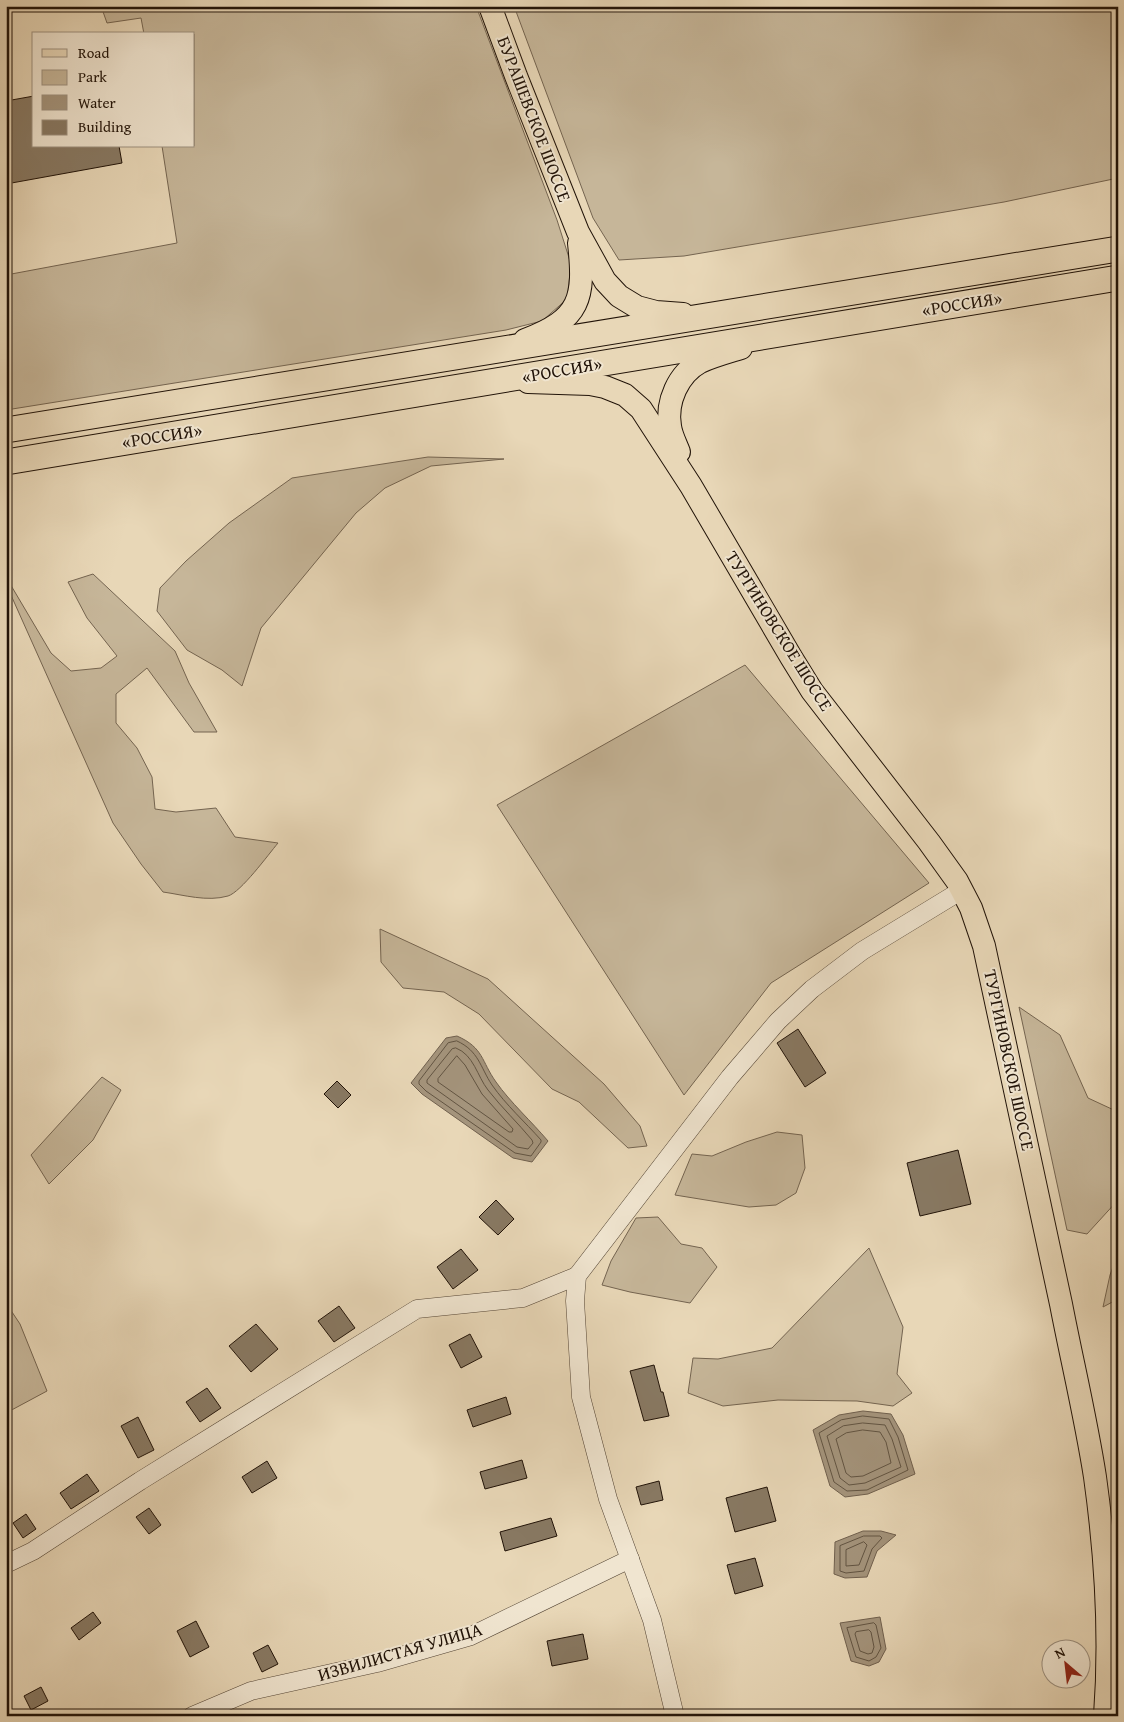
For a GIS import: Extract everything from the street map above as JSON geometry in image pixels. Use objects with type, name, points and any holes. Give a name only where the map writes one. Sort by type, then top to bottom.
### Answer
[{"type":"highway","name":"«РОССИЯ»","points":[[6,430],[1118,249]]},
{"type":"highway","name":"«РОССИЯ»","points":[[6,462],[1118,278]]},
{"type":"main road","name":"БУРАШЕВСКОЕ ШОССЕ","points":[[490,6],[578,232],[605,281],[627,302],[646,310],[712,315]]},
{"type":"main road","name":"БУРАШЕВСКОЕ ШОССЕ","points":[[493,351],[549,330],[561,323],[570,313],[577,301],[582,281],[578,232]]},
{"type":"main road","name":"ТУРГИНОВСКОЕ ШОССЕ","points":[[691,486],[670,428],[670,406],[678,386],[684,376],[700,362],[779,334]]},
{"type":"main road","name":"ТУРГИНОВСКОЕ ШОССЕ","points":[[498,381],[605,386],[636,404],[646,415],[691,486],[812,691],[930,842],[962,890],[975,917],[984,946],[1043,1218],[1089,1444],[1100,1517],[1107,1610],[1108,1666],[1105,1716]]},
{"type":"street","points":[[6,1564],[33,1551],[140,1481],[417,1309],[524,1298],[577,1276],[730,1077],[778,1021],[812,989],[862,951],[962,890]]},
{"type":"street","points":[[577,1276],[575,1301],[581,1397],[608,1499],[652,1620],[675,1716]]},
{"type":"street","name":"ИЗВИЛИСТАЯ УЛИЦА","points":[[192,1716],[251,1691],[377,1663],[471,1636],[630,1559]]},
{"type":"green space","points":[[101,6],[476,6],[557,220],[571,264],[567,299],[542,321],[506,330],[6,410],[6,275],[177,243],[162,148],[195,148],[195,32],[144,32],[141,18],[107,23]]},
{"type":"green space","points":[[514,6],[1118,6],[1118,178],[1004,202],[684,256],[619,260],[593,218]]},
{"type":"green space","points":[[428,457],[504,459],[431,466],[385,488],[356,513],[261,628],[242,686],[222,670],[187,650],[157,611],[160,588],[186,561],[229,523],[292,478]]},
{"type":"green space","points":[[93,574],[175,651],[189,683],[217,732],[194,732],[147,668],[116,694],[116,723],[137,748],[152,777],[155,809],[176,812],[216,808],[235,837],[278,843],[247,881],[228,896],[204,898],[163,892],[141,864],[113,823],[6,584],[6,577],[51,653],[71,671],[101,668],[117,656],[87,618],[68,582]]},
{"type":"green space","points":[[745,665],[929,883],[771,983],[684,1095],[497,805]]},
{"type":"green space","points":[[380,929],[488,979],[604,1084],[640,1126],[647,1146],[628,1148],[579,1102],[552,1089],[479,1014],[444,992],[403,988],[381,962]]},
{"type":"green space","points":[[1019,1007],[1060,1035],[1088,1098],[1116,1111],[1118,1109],[1118,1200],[1087,1234],[1067,1230]]},
{"type":"green space","points":[[102,1077],[121,1090],[93,1140],[49,1184],[31,1155]]},
{"type":"green space","points":[[777,1132],[802,1135],[805,1168],[796,1193],[776,1205],[749,1207],[675,1195],[692,1154],[712,1156]]},
{"type":"green space","points":[[658,1217],[681,1244],[702,1248],[717,1267],[690,1303],[602,1285],[611,1261],[636,1218]]},
{"type":"green space","points":[[869,1248],[903,1327],[897,1374],[912,1393],[893,1406],[857,1401],[778,1400],[723,1406],[688,1393],[693,1358],[718,1359],[772,1348]]},
{"type":"green space","points":[[1118,1253],[1118,1299],[1103,1307],[1110,1275]]},
{"type":"green space","points":[[6,1303],[20,1324],[47,1391],[6,1413]]},
{"type":"water","points":[[457,1036],[477,1050],[502,1089],[548,1141],[532,1162],[513,1158],[422,1094],[411,1083],[446,1038]]},
{"type":"water","points":[[863,1411],[891,1414],[903,1435],[915,1474],[868,1494],[845,1497],[830,1486],[813,1430],[839,1415]]},
{"type":"water","points":[[863,1531],[881,1531],[896,1535],[877,1551],[867,1577],[845,1578],[834,1574],[835,1542]]},
{"type":"water","points":[[880,1617],[886,1649],[879,1662],[869,1666],[851,1661],[840,1623]]},
{"type":"building","points":[[32,96],[32,148],[119,148],[122,163],[6,184],[6,101]]},
{"type":"building","points":[[798,1029],[826,1073],[805,1087],[777,1043]]},
{"type":"building","points":[[337,1081],[351,1095],[338,1108],[324,1094]]},
{"type":"building","points":[[958,1150],[971,1204],[920,1216],[907,1163]]},
{"type":"building","points":[[496,1200],[514,1219],[498,1235],[479,1217]]},
{"type":"building","points":[[461,1249],[478,1270],[453,1289],[437,1267]]},
{"type":"building","points":[[339,1306],[355,1328],[334,1342],[318,1321]]},
{"type":"building","points":[[256,1324],[278,1349],[251,1372],[229,1346]]},
{"type":"building","points":[[470,1334],[482,1357],[461,1368],[449,1345]]},
{"type":"building","points":[[654,1365],[669,1416],[644,1421],[630,1371]]},
{"type":"building","points":[[207,1388],[221,1408],[200,1422],[186,1402]]},
{"type":"building","points":[[506,1397],[511,1414],[473,1427],[467,1410]]},
{"type":"building","points":[[138,1417],[154,1450],[138,1458],[121,1426]]},
{"type":"building","points":[[522,1460],[527,1478],[485,1489],[480,1472]]},
{"type":"building","points":[[267,1461],[277,1478],[252,1493],[242,1477]]},
{"type":"building","points":[[87,1474],[99,1491],[71,1509],[60,1493]]},
{"type":"building","points":[[659,1481],[663,1500],[641,1505],[636,1487]]},
{"type":"building","points":[[767,1487],[776,1521],[735,1532],[726,1498]]},
{"type":"building","points":[[149,1508],[161,1525],[149,1534],[136,1517]]},
{"type":"building","points":[[26,1514],[36,1529],[23,1538],[13,1523]]},
{"type":"building","points":[[551,1518],[557,1536],[505,1551],[500,1532]]},
{"type":"building","points":[[755,1558],[763,1586],[735,1594],[727,1565]]},
{"type":"building","points":[[93,1612],[101,1623],[79,1640],[71,1628]]},
{"type":"building","points":[[196,1621],[209,1647],[190,1657],[177,1631]]},
{"type":"building","points":[[583,1634],[588,1659],[552,1666],[547,1641]]},
{"type":"building","points":[[268,1645],[278,1664],[262,1672],[253,1653]]},
{"type":"building","points":[[41,1687],[48,1701],[31,1710],[24,1696]]}]
